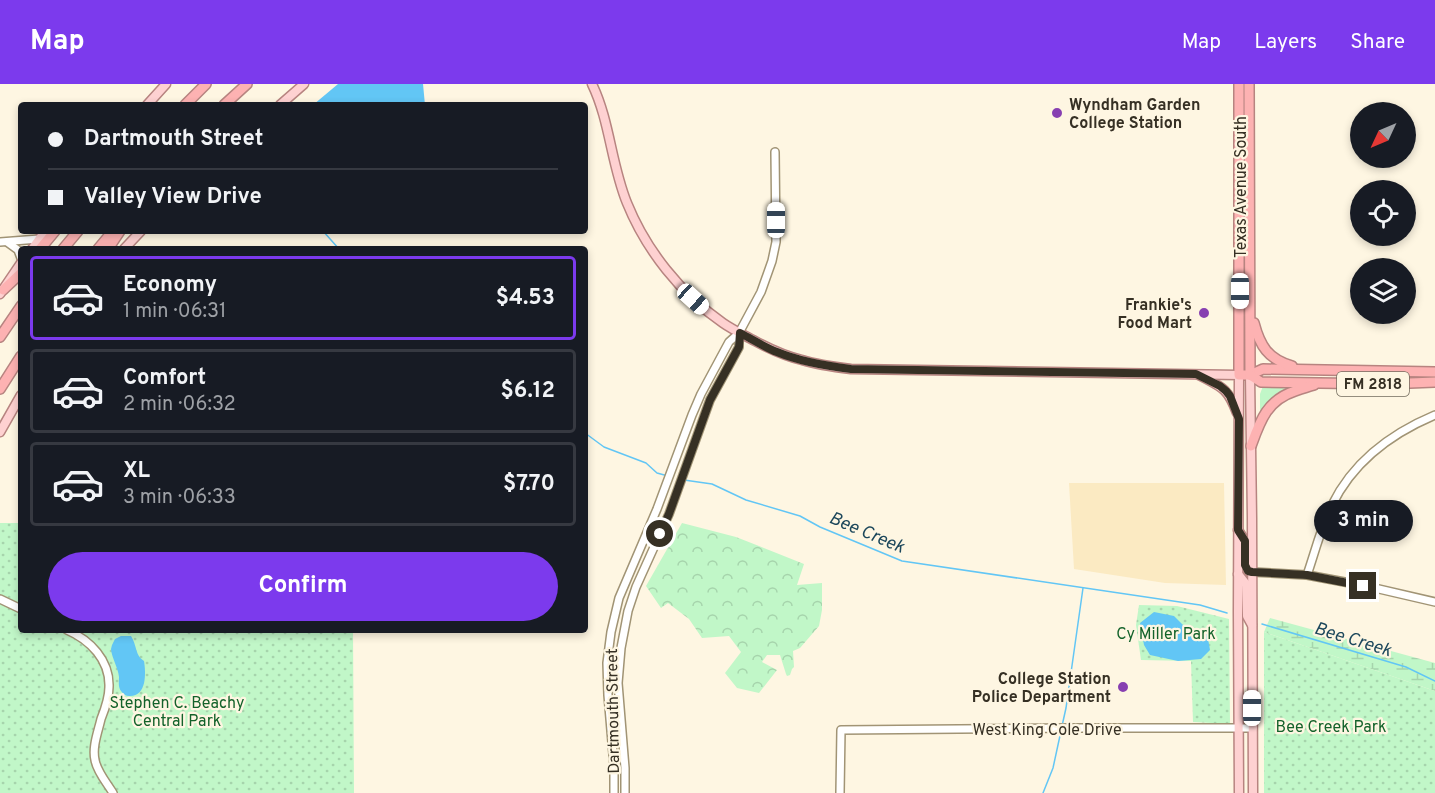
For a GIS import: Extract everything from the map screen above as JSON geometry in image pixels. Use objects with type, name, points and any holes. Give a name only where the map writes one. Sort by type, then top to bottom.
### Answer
[{"type":"highway","points":[[187,102],[206,84]]},
{"type":"highway","points":[[227,102],[246,84]]},
{"type":"highway","name":"Texas Avenue South","points":[[1239,84],[1239,375]]},
{"type":"highway","name":"Texas Avenue South","points":[[1249,84],[1250,375]]},
{"type":"highway","points":[[66,246],[76,234]]},
{"type":"highway","points":[[100,246],[110,234]]},
{"type":"highway","points":[[1,292],[18,276]]},
{"type":"highway","points":[[0,337],[18,310]]},
{"type":"highway","points":[[1250,310],[1260,343],[1265,351],[1282,362],[1306,369]]},
{"type":"highway","points":[[0,389],[18,361]]},
{"type":"highway","name":"FM 2818","points":[[1239,375],[1250,375],[1260,369],[1435,372]]},
{"type":"highway","name":"FM 2818","points":[[1250,375],[1261,382],[1385,384],[1435,382]]},
{"type":"highway","points":[[1251,446],[1259,423],[1272,405],[1288,394],[1321,383]]},
{"type":"main road","points":[[150,102],[166,84]]},
{"type":"main road","points":[[283,102],[304,84]]},
{"type":"main road","name":"FM 2818","points":[[592,84],[625,195],[639,227],[660,261],[675,280],[706,311],[724,324],[776,352],[801,360],[851,369],[1239,375]]},
{"type":"main road","points":[[127,246],[138,234]]},
{"type":"main road","points":[[1,292],[18,267]]},
{"type":"main road","points":[[1196,374],[1226,391],[1239,419]]},
{"type":"main road","name":"Texas Avenue South","points":[[1239,375],[1239,793]]},
{"type":"main road","name":"Texas Avenue South","points":[[1250,375],[1253,793]]},
{"type":"main road","points":[[0,432],[18,400]]},
{"type":"main road","points":[[1238,530],[1245,541],[1245,565],[1248,571],[1252,572]]},
{"type":"main road","points":[[1238,574],[1246,584],[1247,616],[1252,625]]},
{"type":"street","name":"Dartmouth Street","points":[[625,793],[618,683],[621,648],[628,611],[636,587],[669,514],[710,400],[739,347],[740,333],[761,292],[775,250],[775,152]]},
{"type":"street","points":[[3,242],[41,240]]},
{"type":"street","points":[[3,242],[18,250]]},
{"type":"street","name":"Dartmouth Street","points":[[614,793],[607,663],[619,598],[657,509],[701,394],[729,342],[740,333]]},
{"type":"street","points":[[1307,575],[1328,513],[1349,477],[1389,440],[1403,430],[1435,415]]},
{"type":"street","points":[[1252,572],[1307,575],[1435,602]]},
{"type":"street","points":[[0,599],[18,608]]},
{"type":"street","points":[[72,633],[89,644],[99,654],[109,680],[109,690],[94,750],[99,771],[113,793]]},
{"type":"street","name":"West King Cole Drive","points":[[840,793],[841,730],[1252,728]]},
{"type":"shaded area","points":[[1069,483],[1224,483],[1226,585],[1165,583],[1074,569]]},
{"type":"green space","points":[[1263,386],[1294,387],[1260,413],[1260,394]]},
{"type":"green space","name":"Stephen C. Beachy Central Park","points":[[0,523],[18,523],[18,633],[353,633],[354,793],[0,793]]},
{"type":"green space","points":[[682,523],[736,537],[804,564],[797,585],[822,583],[822,610],[819,626],[800,648],[793,651],[794,667],[790,675],[787,676],[780,655],[767,655],[762,662],[777,670],[759,693],[737,688],[725,673],[741,652],[729,636],[702,638],[689,619],[668,603],[661,608],[646,586]]},
{"type":"green space","name":"Cy Miller Park","points":[[1139,605],[1177,606],[1229,619],[1230,724],[1193,722],[1191,661],[1141,660],[1136,625]]},
{"type":"green space","points":[[1270,618],[1435,663],[1435,691],[1264,632]]},
{"type":"green space","name":"Bee Creek Park","points":[[1264,632],[1435,691],[1435,793],[1264,793]]},
{"type":"water","points":[[338,84],[423,84],[425,102],[317,102]]},
{"type":"water","points":[[1154,612],[1174,616],[1190,632],[1207,633],[1210,650],[1201,659],[1178,661],[1150,655],[1144,645],[1140,623]]},
{"type":"water","points":[[121,636],[131,636],[139,656],[144,661],[145,678],[139,693],[127,696],[119,688],[118,673],[111,649],[115,639]]},
{"type":"waterway","name":"Bee Creek","points":[[326,234],[336,246]]},
{"type":"waterway","name":"Bee Creek","points":[[588,435],[604,447],[646,463],[657,473],[668,476]]},
{"type":"waterway","name":"Bee Creek","points":[[684,480],[712,484],[746,500],[800,516],[820,527],[902,561],[1200,605],[1227,613]]},
{"type":"waterway","points":[[1062,726],[1083,588]]},
{"type":"waterway","name":"Bee Creek","points":[[1262,624],[1406,667],[1435,681]]},
{"type":"waterway","points":[[1043,793],[1053,768],[1061,731]]},
{"type":"place","name":"Wyndham Garden College Station","points":[[1057,113]]},
{"type":"place","name":"Frankie's Food Mart","points":[[1204,313]]},
{"type":"place","name":"College Station Police Department","points":[[1123,687]]},
{"type":"route","points":[[660,534],[710,400],[739,347],[740,333],[776,352],[801,360],[851,369],[1196,374],[1226,391],[1239,419],[1238,530],[1245,541],[1245,565],[1248,571],[1307,575],[1363,586]]}]
